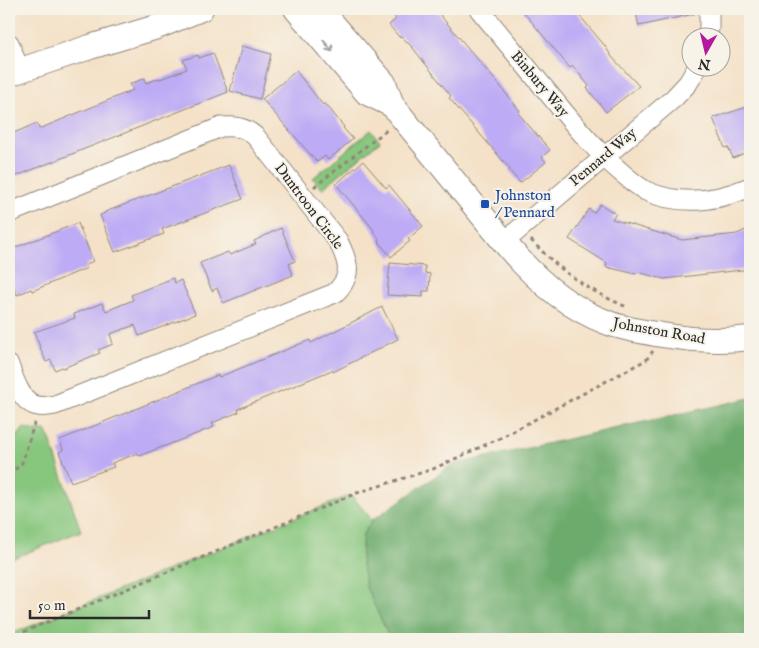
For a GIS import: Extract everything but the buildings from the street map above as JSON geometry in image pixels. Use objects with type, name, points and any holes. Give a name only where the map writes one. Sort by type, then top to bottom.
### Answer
[{"type":"street","points":[[90,47],[167,9]]},
{"type":"street","points":[[9,43],[14,71],[157,27],[201,9]]},
{"type":"street","name":"Johnston Road","points":[[296,9],[368,93],[397,111],[512,235],[517,258],[549,288],[570,303],[606,322],[690,339],[732,340],[750,338]]},
{"type":"street","name":"Johnston Road","points":[[320,9],[384,83],[397,111]]},
{"type":"street","name":"Binbury Way","points":[[478,9],[576,127],[604,157],[646,191],[684,200],[703,200],[724,196],[750,187]]},
{"type":"street","points":[[709,28],[710,9]]},
{"type":"street","name":"Pennard Way","points":[[512,235],[674,98],[691,78]]},
{"type":"street","name":"Duntroon Circle","points":[[9,213],[221,127],[235,126],[248,130],[256,137],[338,241],[347,259],[348,271],[343,285],[334,293],[55,405],[37,406]]},
{"type":"street","points":[[9,364],[18,388],[25,398],[37,406]]},
{"type":"path","points":[[302,196],[397,111]]},
{"type":"path","points":[[512,235],[562,271],[602,296],[632,309]]},
{"type":"path","points":[[9,638],[357,493],[433,469],[492,442],[646,360],[666,335]]},
{"type":"path","points":[[9,475],[22,464],[34,424],[37,406]]},
{"type":"green space","points":[[371,130],[380,141],[322,189],[313,178]]},
{"type":"green space","points":[[750,398],[750,639],[390,639],[366,587],[361,559],[363,534],[372,520],[452,465]]},
{"type":"green space","points":[[24,428],[47,431],[81,531],[9,560],[9,447]]},
{"type":"green space","points":[[351,495],[372,520],[363,534],[361,559],[366,587],[390,639],[9,639],[9,635]]},
{"type":"place","name":"Johnston / Pennard","points":[[485,204]]}]
